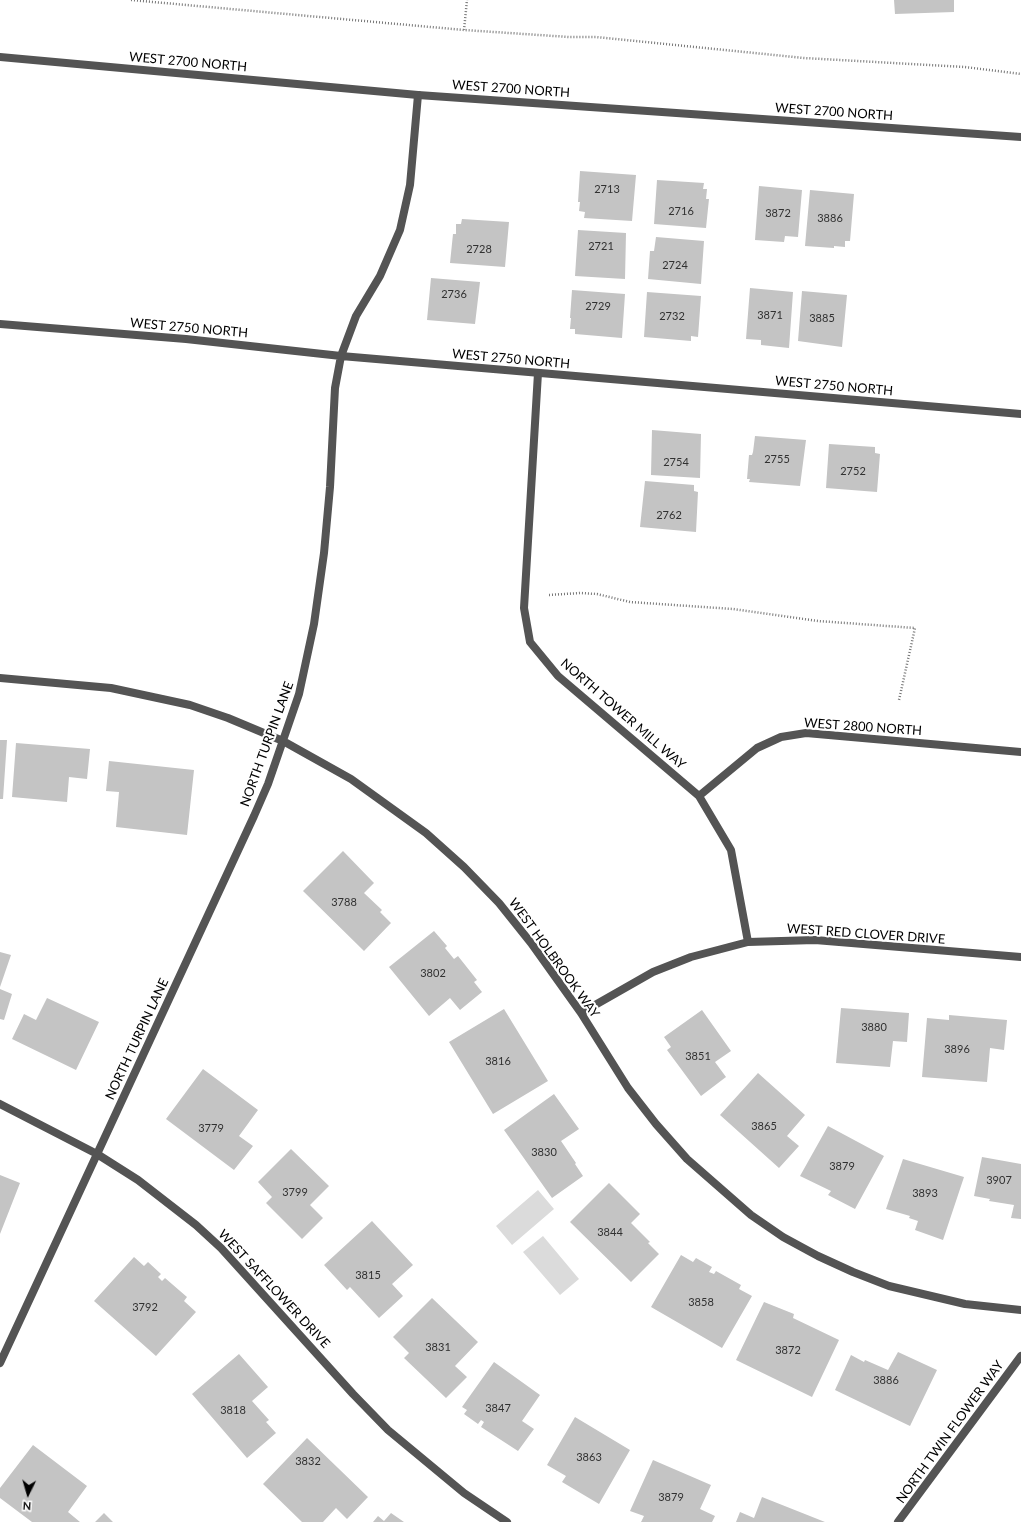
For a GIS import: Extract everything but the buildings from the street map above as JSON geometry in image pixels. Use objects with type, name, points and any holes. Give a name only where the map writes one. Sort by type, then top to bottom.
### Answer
[{"type":"street","name":"WEST 2700 NORTH","points":[[0,57],[418,95],[1021,137]]},
{"type":"street","name":"NORTH TURPIN LANE","points":[[0,1363],[257,809],[268,784],[299,694],[315,616],[324,554],[330,487],[335,388],[341,356],[356,316],[380,276],[400,230],[410,185],[418,95]]},
{"type":"street","name":"WEST 2750 NORTH","points":[[0,324],[186,340],[341,356],[1021,414]]},
{"type":"street","name":"NORTH TOWER MILL WAY","points":[[538,373],[524,608],[530,642],[558,676],[699,796],[731,850],[748,942]]},
{"type":"street","name":"WEST HOLBROOK WAY","points":[[0,678],[111,688],[150,695],[190,705],[228,718],[283,741],[351,779],[390,805],[426,833],[464,867],[499,904],[531,943],[581,1013],[628,1088],[656,1124],[686,1159],[745,1210],[783,1237],[853,1272],[889,1286],[965,1304],[1021,1310]]},
{"type":"street","name":"WEST 2800 NORTH","points":[[699,796],[757,748],[781,738],[806,733],[1021,752]]},
{"type":"street","name":"WEST RED CLOVER DRIVE","points":[[581,1013],[653,972],[691,957],[748,942],[815,940],[1021,957]]},
{"type":"street","name":"WEST SAFFLOWER DRIVE","points":[[0,1104],[97,1154],[138,1180],[170,1203],[216,1243],[353,1394],[388,1430],[464,1493],[507,1522]]},
{"type":"street","name":"NORTH TWIN FLOWER WAY","points":[[898,1522],[1021,1356]]},
{"type":"path","points":[[131,0],[464,30],[569,37],[596,37],[804,58],[965,67],[1021,74]]},
{"type":"path","points":[[464,30],[467,0]]},
{"type":"path","points":[[549,595],[580,593],[597,594],[630,602],[733,609],[818,622],[915,628],[899,700]]},
{"type":"shaded area","points":[[538,1190],[554,1209],[512,1245],[496,1226]]},
{"type":"shaded area","points":[[543,1236],[579,1279],[560,1295],[523,1252]]}]
